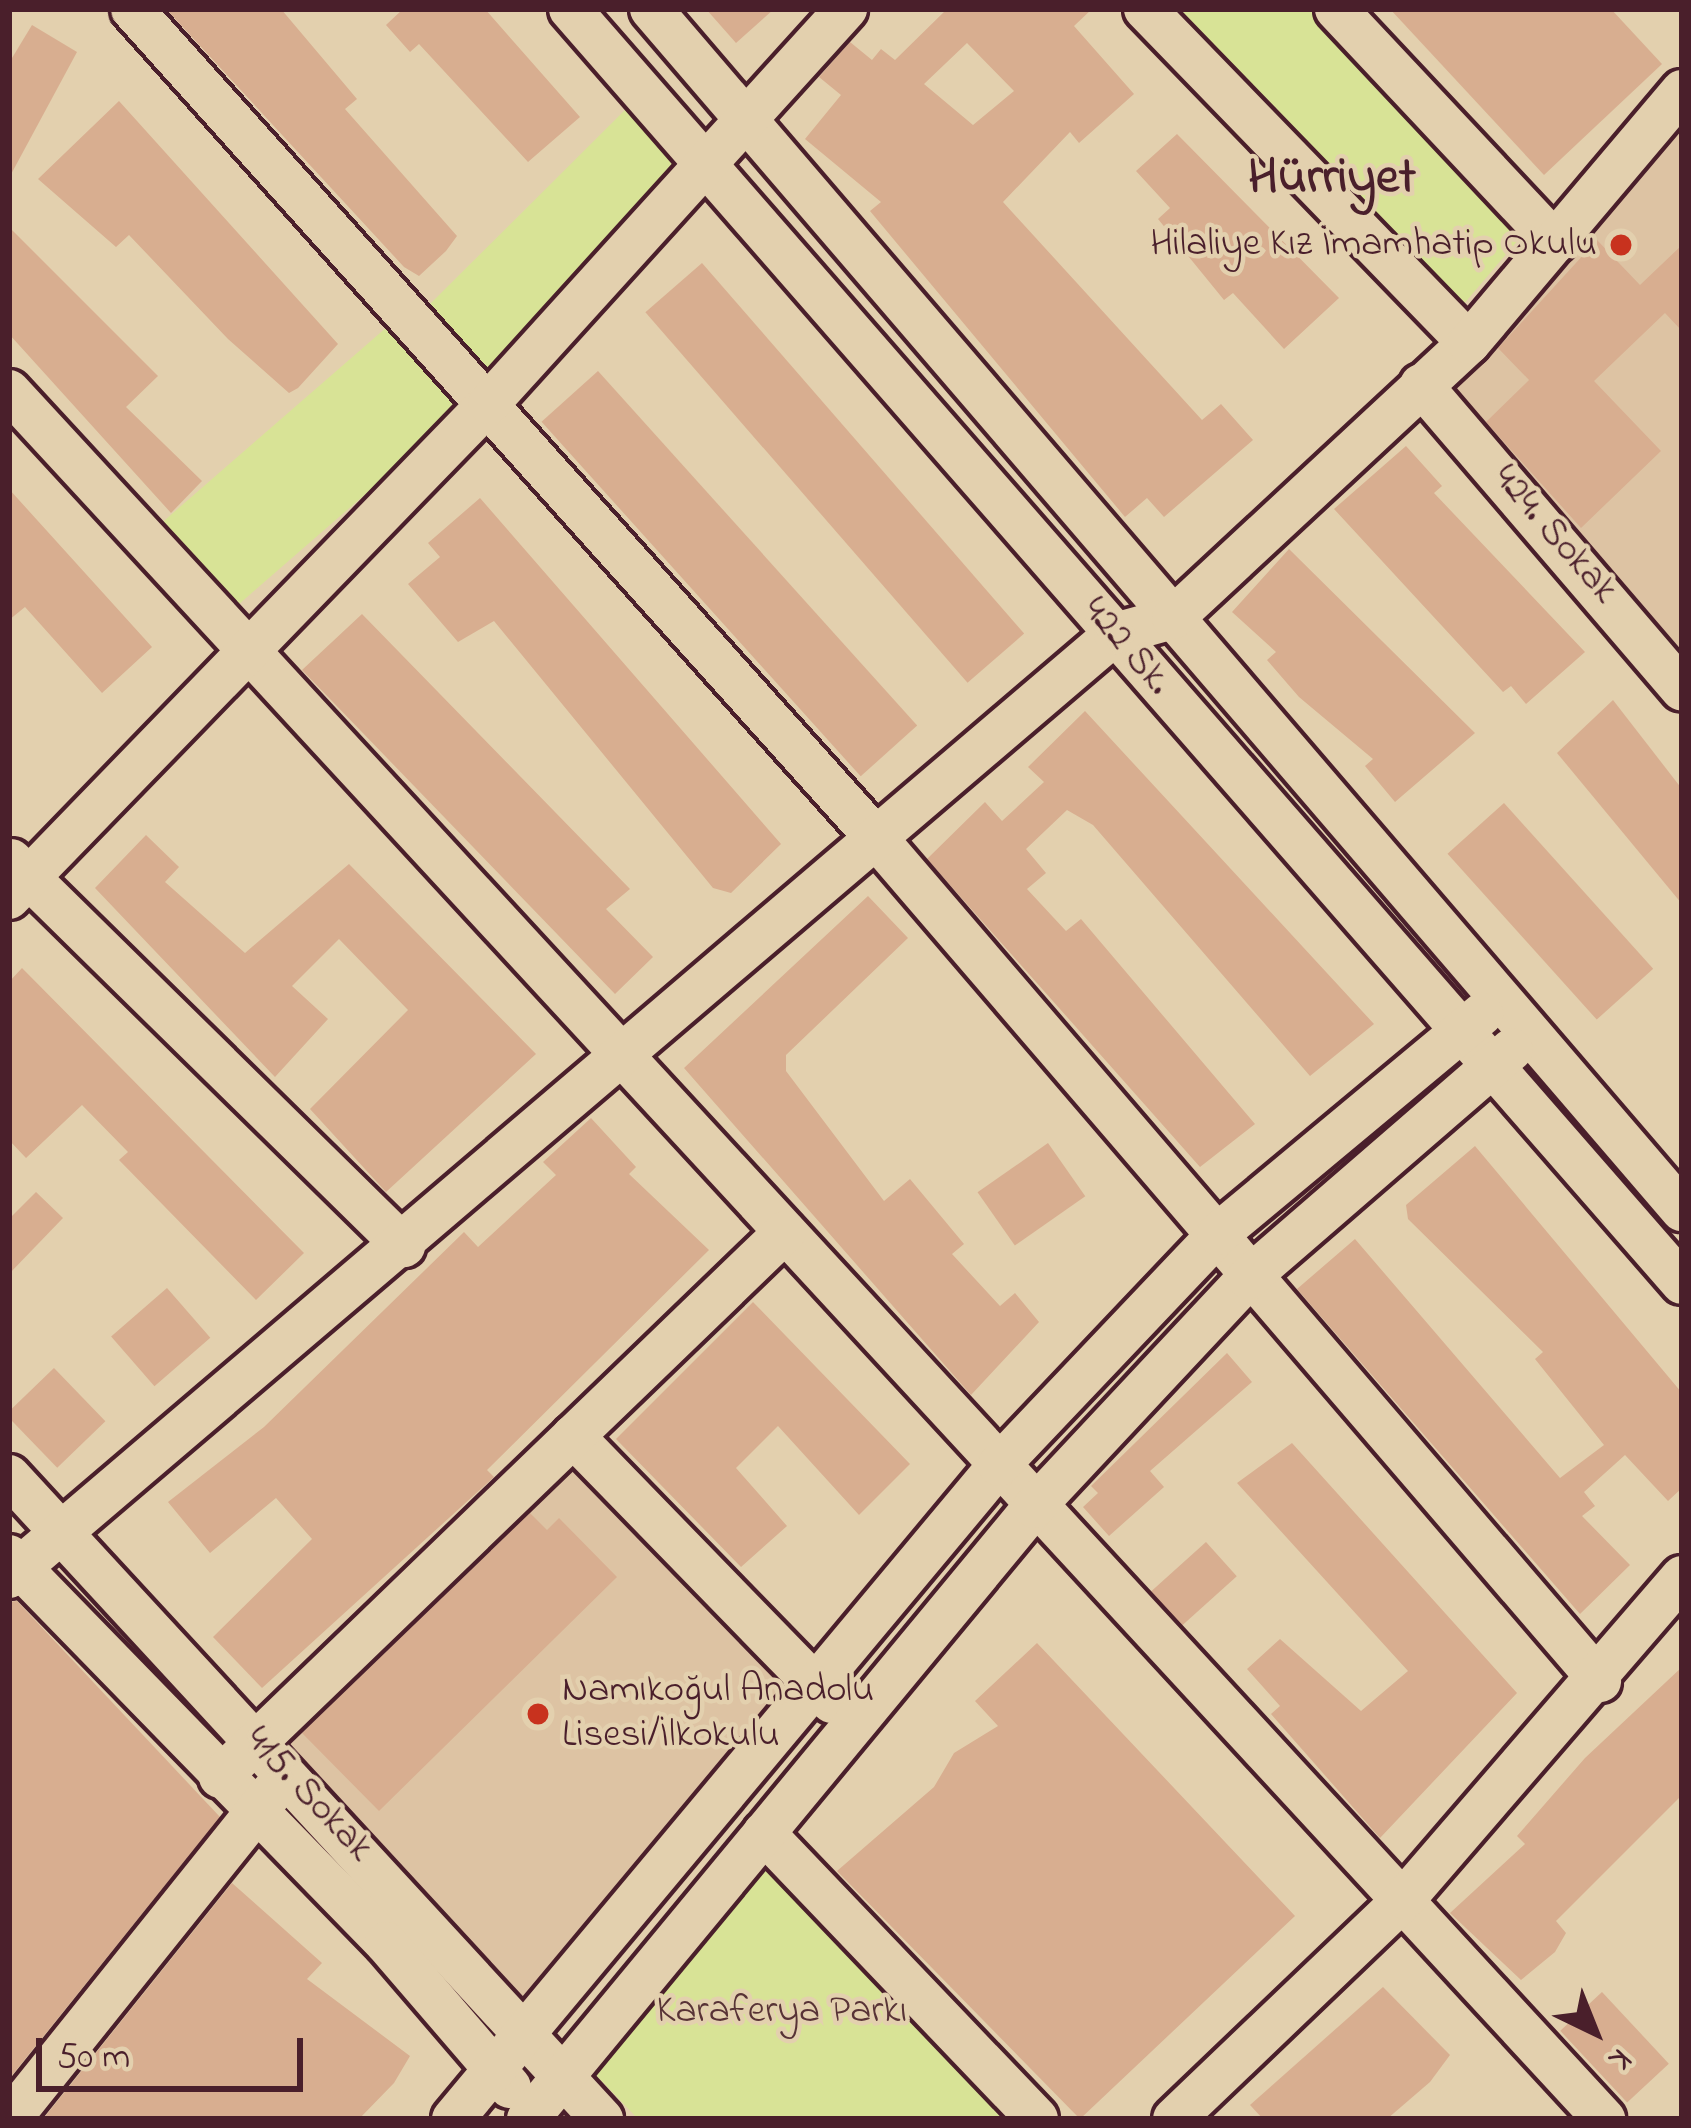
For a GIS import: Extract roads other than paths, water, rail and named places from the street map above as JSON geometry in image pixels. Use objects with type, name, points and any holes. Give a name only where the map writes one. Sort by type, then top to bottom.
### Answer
[{"type":"street","points":[[132,9],[877,839],[1218,1234],[1248,1278],[1600,1681]]},
{"type":"street","name":"422 Sk.","points":[[570,9],[1682,1283]]},
{"type":"street","name":"422 Sk.","points":[[651,9],[1682,1210]]},
{"type":"street","points":[[404,1246],[15,878],[490,403],[704,165],[741,114],[846,9]]},
{"type":"street","points":[[1145,9],[1469,343]]},
{"type":"street","points":[[1336,9],[1555,242]]},
{"type":"street","points":[[13,1567],[63,1537],[1115,634],[1173,618],[1469,343],[1682,91]]},
{"type":"street","name":"424. Sokak","points":[[1421,385],[1682,690]]},
{"type":"street","points":[[9,391],[1034,1507],[1405,1898],[1604,2119]]},
{"type":"street","points":[[454,2119],[998,1465],[1218,1234],[1458,1028],[1504,1002]]},
{"type":"street","points":[[530,2118],[1034,1507],[1248,1278],[1490,1064],[1532,1035]]},
{"type":"street","points":[[220,1778],[785,1232]]},
{"type":"street","points":[[573,1436],[814,1687],[856,1722]]},
{"type":"street","name":"415. Sokak","points":[[9,1476],[288,1773],[602,2119]]},
{"type":"street","name":"415. Sokak","points":[[13,1567],[496,2067],[530,2118]]},
{"type":"street","points":[[1174,2119],[1405,1898],[1600,1681],[1682,1577]]},
{"type":"street","points":[[10,2119],[288,1773]]},
{"type":"street","points":[[764,1833],[1036,2119]]},
{"type":"place","name":"Hilaliye Kız İmamhatip Okulu","points":[[1621,245]]},
{"type":"place","name":"Namıkoğul Anadolu Lisesi/İlkokulu","points":[[538,1714]]},
{"type":"district","name":"Hürriyet","points":[[1332,179]]},
{"type":"park label","name":"Karaferya Parkı","points":[[782,2012]]}]
